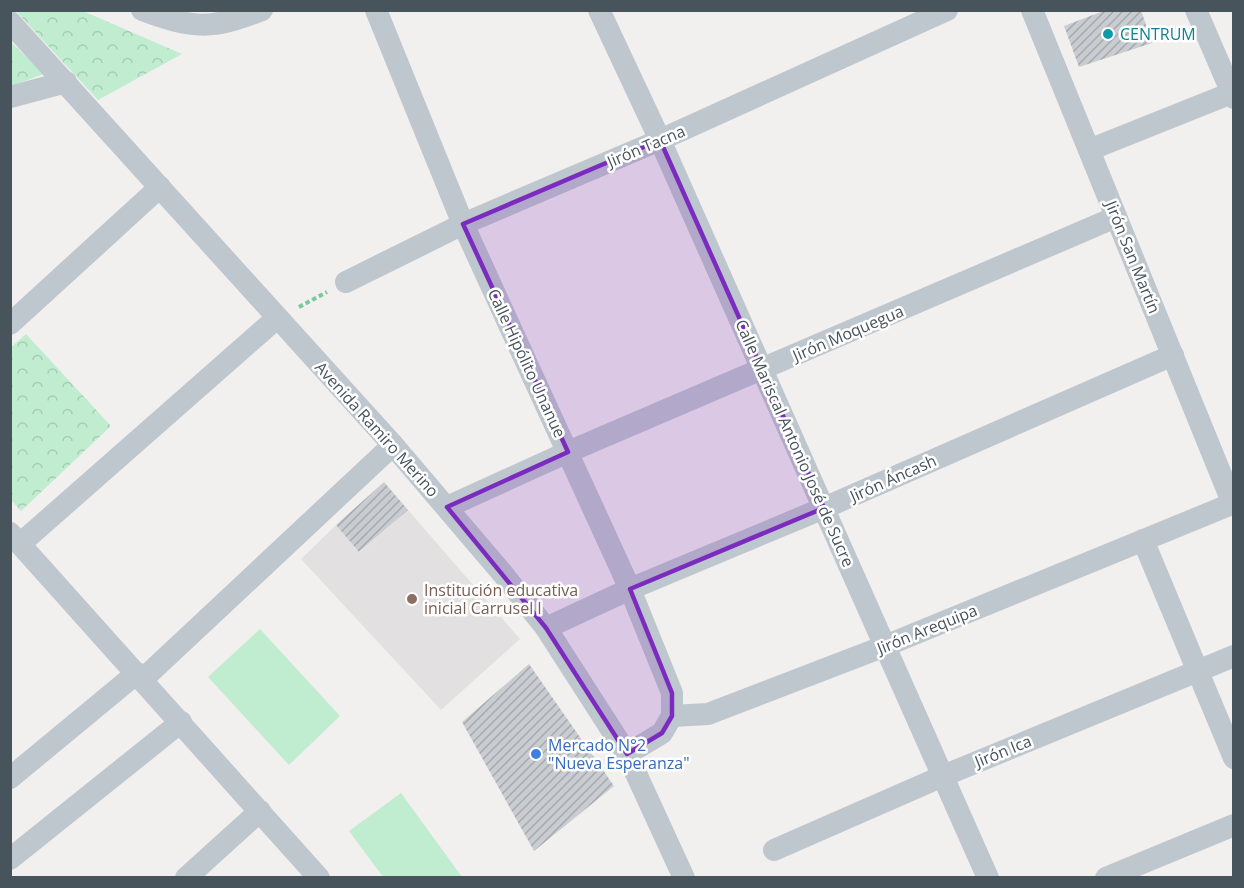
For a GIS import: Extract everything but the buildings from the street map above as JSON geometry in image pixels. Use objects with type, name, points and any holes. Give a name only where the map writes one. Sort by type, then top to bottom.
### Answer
[{"type":"street","points":[[142,10],[165,15],[186,25],[211,26],[233,22],[262,10]]},
{"type":"street","name":"Calle Hipólito Unanue","points":[[376,10],[463,224],[630,589],[672,693],[672,716]]},
{"type":"street","name":"Calle Mariscal Antonio José de Sucre","points":[[599,10],[660,140],[988,878]]},
{"type":"street","name":"Jirón Tacna","points":[[346,282],[463,224],[660,140],[947,10]]},
{"type":"street","name":"Jirón San Martín","points":[[1032,10],[1233,504]]},
{"type":"street","points":[[1089,150],[1233,94],[1197,10]]},
{"type":"street","name":"Avenida Ramiro Merino","points":[[10,22],[393,445],[546,628],[627,754],[684,878]]},
{"type":"street","points":[[10,97],[66,82]]},
{"type":"street","points":[[10,324],[160,187]]},
{"type":"street","name":"Jirón Moquegua","points":[[447,507],[567,452],[1116,217]]},
{"type":"street","points":[[277,318],[15,538],[319,878]]},
{"type":"street","name":"Jirón Áncash","points":[[546,628],[630,589],[824,508],[1173,356]]},
{"type":"street","points":[[10,778],[140,676],[393,445]]},
{"type":"street","name":"Jirón Arequipa","points":[[672,716],[708,714],[885,646],[1233,504]]},
{"type":"street","points":[[1143,540],[1233,758]]},
{"type":"street","name":"Jirón Ica","points":[[774,850],[943,776],[1233,656]]},
{"type":"street","points":[[627,754],[662,733],[672,716]]},
{"type":"street","points":[[10,859],[181,722]]},
{"type":"street","points":[[186,878],[260,811]]},
{"type":"street","points":[[1106,878],[1233,825]]},
{"type":"path","points":[[277,318],[346,282]]},
{"type":"highlighted area","points":[[660,140],[824,508],[630,589],[672,693],[672,716],[662,733],[627,754],[546,628],[447,507],[568,452],[463,224]]},
{"type":"shaded area","name":"Institución educativa inicial Carrusel I","points":[[408,510],[520,639],[441,710],[301,559],[336,525],[360,552]]},
{"type":"green space","points":[[16,11],[83,11],[182,54],[98,100]]},
{"type":"green space","points":[[11,42],[44,74],[11,86]]},
{"type":"green space","points":[[26,334],[111,426],[21,511],[11,500],[10,348]]},
{"type":"green space","points":[[260,629],[340,716],[289,765],[208,677]]},
{"type":"green space","points":[[401,793],[462,877],[383,877],[349,831]]},
{"type":"place","name":"CENTRUM","points":[[1108,34]]},
{"type":"place","name":"Institución educativa inicial Carrusel I","points":[[412,599]]},
{"type":"place","name":"Mercado N°2 \"Nueva Esperanza\"","points":[[536,754]]}]
